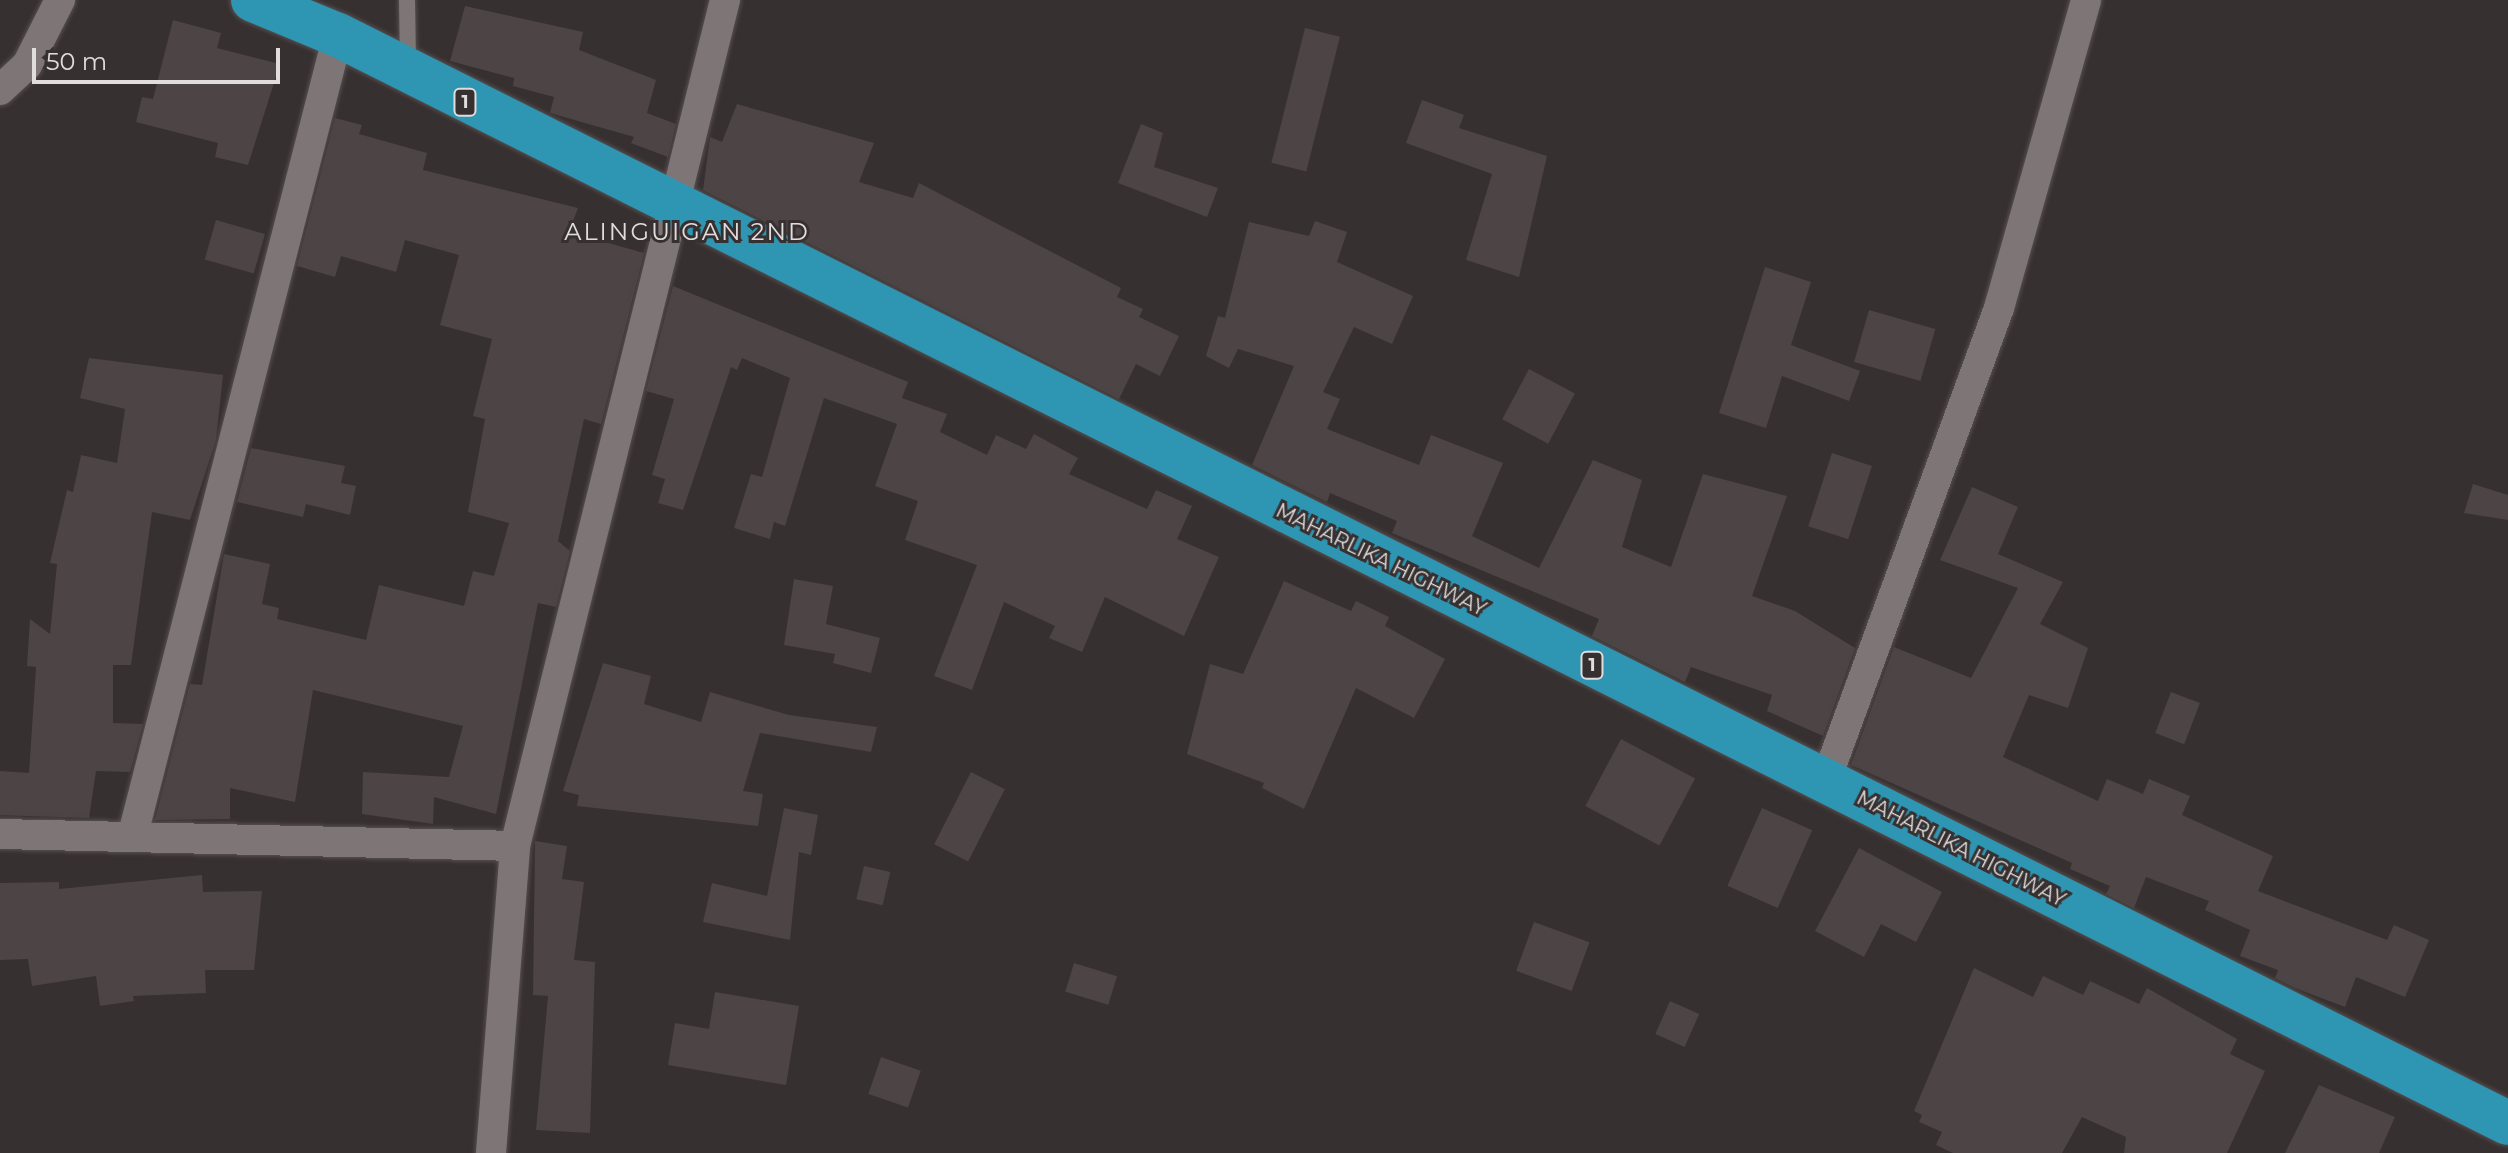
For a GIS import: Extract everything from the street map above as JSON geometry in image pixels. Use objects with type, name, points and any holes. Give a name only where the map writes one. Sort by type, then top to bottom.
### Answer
[{"type":"highway","name":"MAHARLIKA HIGHWAY","points":[[253,0],[338,35],[676,208],[2508,1123]]},
{"type":"street","points":[[0,90],[27,65],[60,0]]},
{"type":"street","points":[[491,1153],[515,846],[676,208],[725,0]]},
{"type":"street","points":[[1826,780],[1999,308],[2086,0]]},
{"type":"street","points":[[133,834],[338,35]]},
{"type":"street","points":[[0,834],[133,834],[515,846]]},
{"type":"lane","points":[[407,0],[407,71]]},
{"type":"building","points":[[465,6],[583,32],[579,50],[656,80],[647,113],[676,124],[668,157],[631,143],[634,137],[550,113],[554,97],[513,86],[514,78],[450,61]]},
{"type":"building","points":[[173,20],[221,33],[217,48],[280,64],[248,165],[215,157],[218,143],[136,122],[142,97],[153,99]]},
{"type":"building","points":[[1305,28],[1340,37],[1306,172],[1271,163]]},
{"type":"building","points":[[1422,100],[1464,115],[1459,128],[1547,156],[1519,277],[1466,260],[1492,174],[1406,143]]},
{"type":"building","points":[[737,104],[874,143],[859,182],[913,198],[919,183],[1121,288],[1117,297],[1143,309],[1139,317],[1179,336],[1160,376],[1136,364],[1119,399],[703,190],[710,137],[722,142]]},
{"type":"building","points":[[335,118],[362,125],[359,134],[427,153],[423,170],[578,208],[569,232],[644,253],[601,424],[584,419],[558,541],[570,551],[556,607],[538,603],[496,814],[434,797],[433,824],[362,814],[363,772],[449,777],[463,726],[313,690],[295,802],[230,788],[230,819],[155,820],[190,684],[202,685],[224,554],[270,564],[262,604],[279,608],[277,619],[366,640],[379,585],[464,606],[473,571],[494,576],[509,523],[468,512],[485,419],[473,416],[492,339],[440,325],[459,255],[405,240],[396,272],[341,256],[335,277],[297,266]]},
{"type":"building","points":[[1141,124],[1163,133],[1154,167],[1218,188],[1207,217],[1118,183]]},
{"type":"building","points":[[216,220],[265,234],[254,273],[205,259]]},
{"type":"building","points":[[1315,221],[1347,232],[1337,262],[1413,296],[1392,344],[1354,327],[1323,392],[1340,399],[1327,429],[1419,465],[1431,435],[1503,463],[1472,536],[1539,568],[1593,460],[1642,480],[1622,547],[1671,567],[1703,474],[1787,496],[1752,596],[1795,611],[1855,648],[1823,736],[1767,711],[1772,695],[1691,667],[1685,682],[1592,636],[1599,619],[1392,533],[1397,521],[1330,493],[1327,502],[1252,465],[1294,366],[1238,349],[1229,368],[1206,356],[1218,316],[1225,318],[1249,222],[1309,236]]},
{"type":"building","points":[[1765,267],[1811,282],[1791,345],[1860,371],[1849,401],[1782,376],[1766,428],[1719,413]]},
{"type":"building","points":[[673,286],[908,382],[902,398],[947,414],[940,432],[987,455],[996,435],[1026,449],[1034,434],[1078,458],[1069,474],[1147,509],[1156,490],[1192,506],[1177,539],[1219,557],[1184,636],[1105,597],[1082,652],[1049,638],[1055,626],[1004,602],[972,690],[934,676],[977,565],[905,540],[918,501],[875,486],[897,424],[824,398],[785,526],[774,522],[770,539],[734,528],[751,474],[762,477],[790,378],[742,358],[737,370],[731,367],[683,510],[658,503],[665,479],[652,475],[674,399],[646,391]]},
{"type":"building","points":[[1869,310],[1935,329],[1920,381],[1854,362]]},
{"type":"building","points":[[89,358],[223,375],[216,440],[190,520],[152,512],[131,665],[113,665],[113,723],[143,724],[130,772],[96,771],[89,818],[0,815],[0,771],[29,773],[36,667],[27,666],[30,619],[50,634],[57,564],[50,563],[67,490],[73,492],[81,455],[117,463],[125,409],[80,398]]},
{"type":"building","points":[[1529,369],[1575,393],[1548,444],[1502,419]]},
{"type":"building","points":[[251,448],[345,466],[341,483],[356,486],[350,515],[306,504],[303,517],[237,502]]},
{"type":"building","points":[[1832,453],[1872,466],[1848,539],[1808,526]]},
{"type":"building","points":[[2473,484],[2508,495],[2508,520],[2464,513]]},
{"type":"building","points":[[1972,487],[2018,507],[1998,554],[2063,582],[2040,624],[2088,648],[2068,708],[2029,695],[2003,757],[2098,801],[2107,779],[2143,794],[2149,779],[2190,796],[2182,815],[2273,856],[2258,891],[2387,940],[2394,925],[2429,940],[2405,997],[2356,977],[2345,1007],[2295,988],[2275,978],[2278,970],[2240,956],[2250,930],[2205,910],[2209,901],[2146,877],[2134,908],[2106,894],[2110,886],[2070,869],[2072,863],[1851,765],[1894,647],[1971,678],[2018,588],[1940,560]]},
{"type":"building","points":[[794,579],[833,586],[826,624],[880,638],[871,673],[833,663],[835,654],[784,645]]},
{"type":"building","points":[[1284,581],[1351,611],[1356,601],[1389,617],[1385,626],[1445,659],[1414,718],[1356,688],[1304,809],[1262,788],[1264,783],[1187,754],[1210,664],[1243,674]]},
{"type":"building","points":[[603,663],[651,676],[644,704],[701,722],[710,692],[789,715],[877,727],[871,752],[760,733],[743,791],[763,794],[758,826],[577,806],[579,795],[563,791]]},
{"type":"building","points":[[2171,692],[2200,703],[2184,744],[2155,733]]},
{"type":"building","points":[[1621,739],[1695,778],[1659,846],[1585,806]]},
{"type":"building","points":[[971,772],[1005,789],[968,861],[934,844]]},
{"type":"building","points":[[784,808],[818,815],[811,855],[799,852],[790,940],[703,922],[712,883],[767,896]]},
{"type":"building","points":[[1762,808],[1812,830],[1778,908],[1727,886]]},
{"type":"building","points":[[535,841],[567,846],[562,879],[584,882],[574,960],[595,962],[590,1133],[536,1130],[548,996],[533,995]]},
{"type":"building","points":[[1859,848],[1942,892],[1916,942],[1881,924],[1864,957],[1815,931]]},
{"type":"building","points":[[864,866],[890,872],[883,905],[856,899]]},
{"type":"building","points":[[202,875],[203,892],[262,891],[254,970],[205,970],[206,993],[133,996],[134,1001],[100,1006],[96,976],[32,986],[28,959],[0,960],[0,883],[59,882],[59,889]]},
{"type":"building","points":[[1534,922],[1589,942],[1572,991],[1516,971]]},
{"type":"building","points":[[1074,963],[1117,976],[1108,1005],[1065,992]]},
{"type":"building","points":[[1974,968],[2033,997],[2043,976],[2083,995],[2090,981],[2139,1004],[2147,988],[2237,1039],[2230,1054],[2265,1071],[2227,1153],[2124,1153],[2126,1137],[2082,1117],[2062,1153],[1953,1153],[1936,1145],[1942,1132],[1919,1122],[1922,1115],[1914,1111]]},
{"type":"building","points":[[715,992],[799,1006],[786,1085],[668,1065],[675,1023],[709,1029]]},
{"type":"building","points":[[1670,1001],[1699,1014],[1685,1047],[1655,1034]]},
{"type":"building","points":[[881,1057],[921,1071],[908,1108],[868,1094]]},
{"type":"building","points":[[2319,1085],[2395,1117],[2379,1153],[2285,1153]]},
{"type":"district","name":"ALINGUIGAN 2ND","points":[[687,232]]}]
